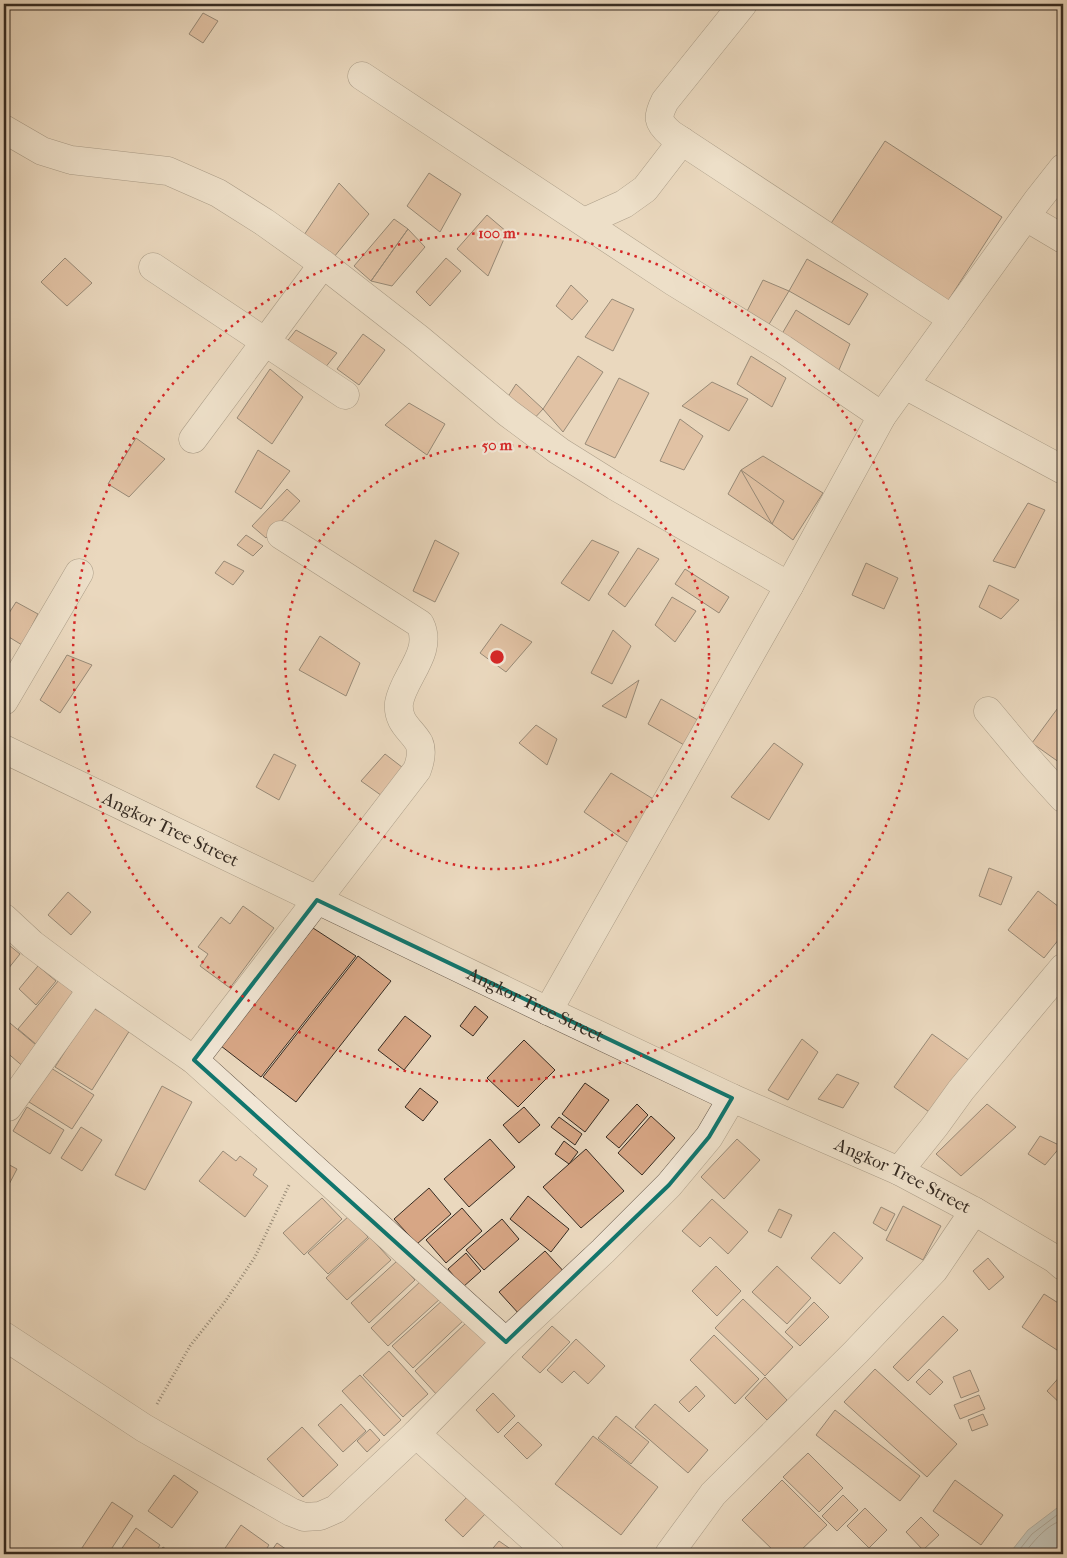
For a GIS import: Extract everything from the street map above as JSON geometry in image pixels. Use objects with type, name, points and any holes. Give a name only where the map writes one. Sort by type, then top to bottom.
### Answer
[{"type":"street","points":[[743,4],[665,101],[659,119],[662,126],[682,142],[952,319]]},
{"type":"street","points":[[362,76],[674,282],[783,349],[882,416]]},
{"type":"street","points":[[4,130],[42,151],[71,160],[168,171],[218,193],[264,222],[323,264],[418,338],[508,413],[559,451],[788,586]]},
{"type":"street","points":[[584,222],[624,204],[645,189],[682,142]]},
{"type":"street","points":[[548,1011],[882,416],[1063,168]]},
{"type":"street","points":[[1026,217],[1063,239]]},
{"type":"street","points":[[193,439],[323,264]]},
{"type":"street","points":[[153,266],[345,395]]},
{"type":"street","points":[[905,385],[1063,470]]},
{"type":"street","points":[[194,1060],[417,770],[421,757],[420,744],[404,726],[399,706],[401,693],[420,657],[424,632],[420,624],[282,535]]},
{"type":"street","points":[[4,701],[79,573]]},
{"type":"street","points":[[988,711],[1063,798]]},
{"type":"street","name":"Angkor Tree Street","points":[[4,749],[732,1098],[898,1171],[974,1211],[1056,1259],[1063,1266]]},
{"type":"street","points":[[4,918],[32,944],[92,989],[194,1060],[506,1342]]},
{"type":"street","points":[[898,1171],[935,1126],[961,1090],[1063,968]]},
{"type":"street","points":[[8,1107],[92,989]]},
{"type":"street","points":[[4,1336],[144,1428],[264,1497],[304,1517],[320,1516],[336,1509],[416,1434],[506,1342],[603,1251],[669,1185],[709,1137],[732,1098]]},
{"type":"street","points":[[669,1554],[713,1494],[856,1352],[934,1270],[974,1211]]},
{"type":"street","points":[[416,1434],[550,1554]]},
{"type":"path","points":[[144,1428],[190,1346],[224,1303],[254,1257],[302,1158]]},
{"type":"highlighted area","points":[[317,900],[732,1098],[709,1137],[669,1185],[506,1342],[194,1060]]},
{"type":"water","points":[[1057,1508],[1063,1511],[1063,1554],[1009,1554],[1028,1530]]},
{"type":"building","points":[[203,13],[218,21],[203,43],[189,34]]},
{"type":"building","points":[[885,141],[1002,217],[944,307],[828,228]]},
{"type":"building","points":[[429,173],[461,194],[440,232],[407,206]]},
{"type":"building","points":[[339,183],[369,214],[334,257],[304,235]]},
{"type":"building","points":[[487,215],[507,232],[488,276],[457,249]]},
{"type":"building","points":[[394,219],[408,229],[371,281],[354,266]]},
{"type":"building","points":[[408,229],[425,247],[392,286],[371,281]]},
{"type":"building","points":[[65,258],[92,283],[67,306],[41,282]]},
{"type":"building","points":[[446,258],[461,271],[430,306],[416,292]]},
{"type":"building","points":[[807,259],[868,294],[849,325],[789,291]]},
{"type":"building","points":[[763,280],[789,291],[762,336],[741,323]]},
{"type":"building","points":[[571,285],[588,301],[572,320],[556,306]]},
{"type":"building","points":[[612,299],[634,309],[613,351],[585,337]]},
{"type":"building","points":[[796,310],[850,344],[836,377],[776,344]]},
{"type":"building","points":[[296,330],[337,353],[324,369],[285,344]]},
{"type":"building","points":[[363,334],[385,350],[359,385],[337,369]]},
{"type":"building","points":[[578,356],[603,372],[563,432],[543,409]]},
{"type":"building","points":[[751,356],[786,378],[772,407],[737,384]]},
{"type":"building","points":[[270,369],[303,397],[272,444],[237,418]]},
{"type":"building","points":[[619,378],[649,393],[615,458],[585,444]]},
{"type":"building","points":[[712,382],[748,399],[729,431],[682,406]]},
{"type":"building","points":[[516,384],[543,409],[531,422],[504,403]]},
{"type":"building","points":[[409,403],[445,424],[427,455],[385,425]]},
{"type":"building","points":[[680,419],[703,436],[684,470],[660,461]]},
{"type":"building","points":[[136,438],[165,459],[129,497],[108,484]]},
{"type":"building","points":[[258,450],[290,471],[261,509],[235,492]]},
{"type":"building","points":[[763,456],[823,493],[793,540],[772,524],[741,470]]},
{"type":"building","points":[[741,470],[784,501],[772,524],[728,494]]},
{"type":"building","points":[[287,489],[300,501],[266,538],[252,526]]},
{"type":"building","points":[[1028,503],[1045,510],[1015,568],[993,561]]},
{"type":"building","points":[[246,535],[263,546],[253,556],[237,545]]},
{"type":"building","points":[[435,540],[459,553],[435,602],[413,591]]},
{"type":"building","points":[[592,540],[619,552],[589,601],[561,583]]},
{"type":"building","points":[[638,548],[659,559],[625,607],[608,594]]},
{"type":"building","points":[[224,561],[244,571],[233,585],[215,573]]},
{"type":"building","points":[[866,563],[898,578],[884,609],[852,595]]},
{"type":"building","points":[[685,569],[729,597],[719,613],[675,584]]},
{"type":"building","points":[[989,585],[1019,600],[1001,619],[979,607]]},
{"type":"building","points":[[672,597],[696,611],[675,642],[655,625]]},
{"type":"building","points":[[16,602],[38,614],[22,645],[4,634],[4,621]]},
{"type":"building","points":[[501,624],[532,642],[506,672],[480,653]]},
{"type":"building","points":[[613,630],[631,646],[612,684],[591,673]]},
{"type":"building","points":[[320,636],[360,663],[346,696],[299,670]]},
{"type":"building","points":[[67,655],[92,665],[60,713],[40,700]]},
{"type":"building","points":[[639,680],[626,718],[602,706]]},
{"type":"building","points":[[661,699],[703,723],[691,749],[648,724]]},
{"type":"building","points":[[1063,701],[1063,765],[1032,743]]},
{"type":"building","points":[[536,725],[557,739],[547,765],[519,743]]},
{"type":"building","points":[[774,743],[803,764],[769,820],[731,797]]},
{"type":"building","points":[[274,754],[296,765],[279,800],[256,787]]},
{"type":"building","points":[[385,754],[411,774],[392,803],[361,781]]},
{"type":"building","points":[[611,773],[663,805],[633,846],[584,812]]},
{"type":"building","points":[[989,868],[1012,877],[1001,905],[979,896]]},
{"type":"building","points":[[1038,891],[1063,910],[1063,934],[1044,958],[1008,930]]},
{"type":"building","points":[[68,892],[91,912],[71,935],[48,915]]},
{"type":"building","points":[[243,906],[274,928],[230,988],[200,966],[208,954],[198,947],[221,917],[230,924]]},
{"type":"building","points":[[313,928],[356,956],[261,1077],[221,1046]]},
{"type":"building","points":[[4,941],[20,954],[4,974]]},
{"type":"building","points":[[358,956],[391,981],[296,1102],[263,1077]]},
{"type":"building","points":[[38,966],[56,981],[36,1005],[19,989]]},
{"type":"building","points":[[59,980],[78,997],[37,1045],[18,1029]]},
{"type":"building","points":[[475,1006],[488,1017],[473,1036],[460,1026]]},
{"type":"building","points":[[93,1008],[130,1030],[92,1090],[55,1067]]},
{"type":"building","points":[[405,1016],[431,1036],[404,1070],[378,1050]]},
{"type":"building","points":[[4,1018],[42,1050],[26,1069],[4,1050]]},
{"type":"building","points":[[932,1034],[970,1061],[932,1114],[894,1087]]},
{"type":"building","points":[[802,1039],[818,1052],[788,1100],[768,1090]]},
{"type":"building","points":[[524,1040],[555,1070],[518,1107],[487,1078]]},
{"type":"building","points":[[51,1068],[94,1095],[72,1129],[29,1102]]},
{"type":"building","points":[[837,1074],[859,1083],[843,1108],[818,1099]]},
{"type":"building","points":[[585,1083],[609,1100],[585,1132],[562,1114]]},
{"type":"building","points":[[162,1086],[192,1102],[145,1190],[115,1175]]},
{"type":"building","points":[[420,1088],[438,1102],[423,1121],[405,1107]]},
{"type":"building","points":[[637,1104],[648,1115],[619,1148],[606,1137]]},
{"type":"building","points":[[987,1104],[1016,1127],[961,1176],[936,1154]]},
{"type":"building","points":[[27,1107],[64,1130],[50,1154],[13,1131]]},
{"type":"building","points":[[524,1107],[540,1125],[519,1143],[503,1125]]},
{"type":"building","points":[[651,1116],[675,1138],[642,1175],[618,1153]]},
{"type":"building","points":[[559,1117],[582,1134],[575,1145],[551,1127]]},
{"type":"building","points":[[81,1127],[102,1140],[82,1171],[61,1158]]},
{"type":"building","points":[[1040,1136],[1061,1146],[1045,1165],[1028,1154]]},
{"type":"building","points":[[490,1139],[515,1167],[469,1207],[444,1179]]},
{"type":"building","points":[[737,1139],[760,1160],[724,1199],[701,1177]]},
{"type":"building","points":[[564,1141],[578,1152],[569,1164],[555,1154]]},
{"type":"building","points":[[586,1149],[624,1191],[581,1228],[543,1187]]},
{"type":"building","points":[[223,1151],[236,1161],[240,1156],[257,1169],[253,1175],[268,1186],[245,1217],[199,1181]]},
{"type":"building","points":[[4,1162],[17,1169],[4,1194]]},
{"type":"building","points":[[429,1188],[451,1214],[417,1244],[394,1219]]},
{"type":"building","points":[[528,1196],[569,1229],[551,1252],[510,1219]]},
{"type":"building","points":[[322,1198],[342,1219],[304,1255],[283,1233]]},
{"type":"building","points":[[712,1199],[748,1232],[728,1254],[710,1237],[700,1247],[682,1231]]},
{"type":"building","points":[[903,1206],[941,1226],[923,1260],[886,1240]]},
{"type":"building","points":[[881,1207],[895,1214],[886,1231],[873,1223]]},
{"type":"building","points":[[462,1208],[482,1231],[446,1263],[426,1240]]},
{"type":"building","points":[[779,1209],[792,1215],[781,1238],[768,1231]]},
{"type":"building","points":[[349,1216],[368,1237],[328,1274],[308,1253]]},
{"type":"building","points":[[502,1219],[519,1239],[484,1270],[466,1250]]},
{"type":"building","points":[[834,1232],[863,1258],[840,1284],[811,1258]]},
{"type":"building","points":[[370,1237],[391,1260],[347,1300],[326,1278]]},
{"type":"building","points":[[545,1251],[567,1275],[520,1315],[499,1292]]},
{"type":"building","points":[[466,1253],[481,1271],[463,1287],[448,1269]]},
{"type":"building","points":[[988,1258],[1004,1277],[989,1290],[973,1271]]},
{"type":"building","points":[[397,1261],[415,1280],[369,1323],[351,1303]]},
{"type":"building","points":[[716,1266],[741,1291],[717,1316],[692,1291]]},
{"type":"building","points":[[777,1266],[811,1298],[787,1324],[752,1292]]},
{"type":"building","points":[[423,1279],[441,1298],[388,1346],[371,1328]]},
{"type":"building","points":[[1044,1294],[1063,1306],[1063,1354],[1022,1327]]},
{"type":"building","points":[[444,1299],[464,1320],[413,1368],[392,1346]]},
{"type":"building","points":[[743,1299],[793,1347],[765,1376],[715,1328]]},
{"type":"building","points":[[814,1302],[829,1317],[800,1346],[785,1332]]},
{"type":"building","points":[[943,1316],[958,1330],[908,1381],[893,1367]]},
{"type":"building","points":[[467,1322],[491,1347],[438,1396],[415,1371]]},
{"type":"building","points":[[552,1326],[570,1342],[540,1373],[522,1357]]},
{"type":"building","points":[[714,1335],[759,1379],[735,1404],[690,1360]]},
{"type":"building","points":[[576,1339],[605,1366],[588,1384],[574,1371],[562,1383],[547,1370]]},
{"type":"building","points":[[389,1351],[428,1394],[403,1417],[363,1375]]},
{"type":"building","points":[[875,1369],[957,1444],[927,1477],[844,1402]]},
{"type":"building","points":[[929,1369],[943,1382],[930,1395],[916,1382]]},
{"type":"building","points":[[970,1370],[979,1391],[961,1398],[953,1377]]},
{"type":"building","points":[[1063,1373],[1063,1406],[1047,1391]]},
{"type":"building","points":[[360,1375],[401,1420],[384,1436],[342,1391]]},
{"type":"building","points":[[765,1377],[787,1400],[767,1420],[745,1398]]},
{"type":"building","points":[[696,1386],[705,1396],[689,1412],[679,1402]]},
{"type":"building","points":[[493,1393],[515,1416],[498,1433],[476,1410]]},
{"type":"building","points":[[979,1395],[985,1409],[960,1419],[954,1405]]},
{"type":"building","points":[[341,1404],[366,1431],[343,1452],[318,1425]]},
{"type":"building","points":[[655,1404],[708,1450],[688,1473],[635,1427]]},
{"type":"building","points":[[835,1410],[920,1476],[900,1501],[816,1435]]},
{"type":"building","points":[[983,1414],[988,1425],[972,1431],[968,1420]]},
{"type":"building","points":[[616,1416],[649,1442],[631,1464],[598,1438]]},
{"type":"building","points":[[518,1422],[542,1445],[527,1459],[504,1436]]},
{"type":"building","points":[[302,1427],[338,1465],[303,1497],[267,1459]]},
{"type":"building","points":[[370,1429],[380,1440],[367,1452],[357,1441]]},
{"type":"building","points":[[593,1436],[658,1487],[621,1535],[555,1484]]},
{"type":"building","points":[[808,1453],[843,1488],[819,1512],[783,1477]]},
{"type":"building","points":[[174,1475],[198,1492],[172,1528],[148,1511]]},
{"type":"building","points":[[782,1480],[827,1525],[797,1554],[777,1554],[742,1520]]},
{"type":"building","points":[[955,1480],[1003,1515],[981,1545],[933,1511]]},
{"type":"building","points":[[469,1495],[487,1512],[463,1537],[445,1520]]},
{"type":"building","points":[[843,1495],[858,1510],[837,1531],[822,1516]]},
{"type":"building","points":[[112,1502],[133,1516],[108,1554],[78,1554]]},
{"type":"building","points":[[865,1508],[887,1530],[869,1548],[847,1526]]},
{"type":"building","points":[[921,1517],[939,1535],[923,1550],[906,1532]]},
{"type":"building","points":[[241,1525],[269,1545],[263,1554],[221,1554]]},
{"type":"building","points":[[136,1528],[160,1545],[154,1554],[118,1554]]},
{"type":"building","points":[[499,1541],[512,1550],[508,1554],[488,1554]]},
{"type":"building","points":[[277,1543],[293,1554],[269,1554]]},
{"type":"building","points":[[163,1547],[173,1554],[158,1554]]}]
